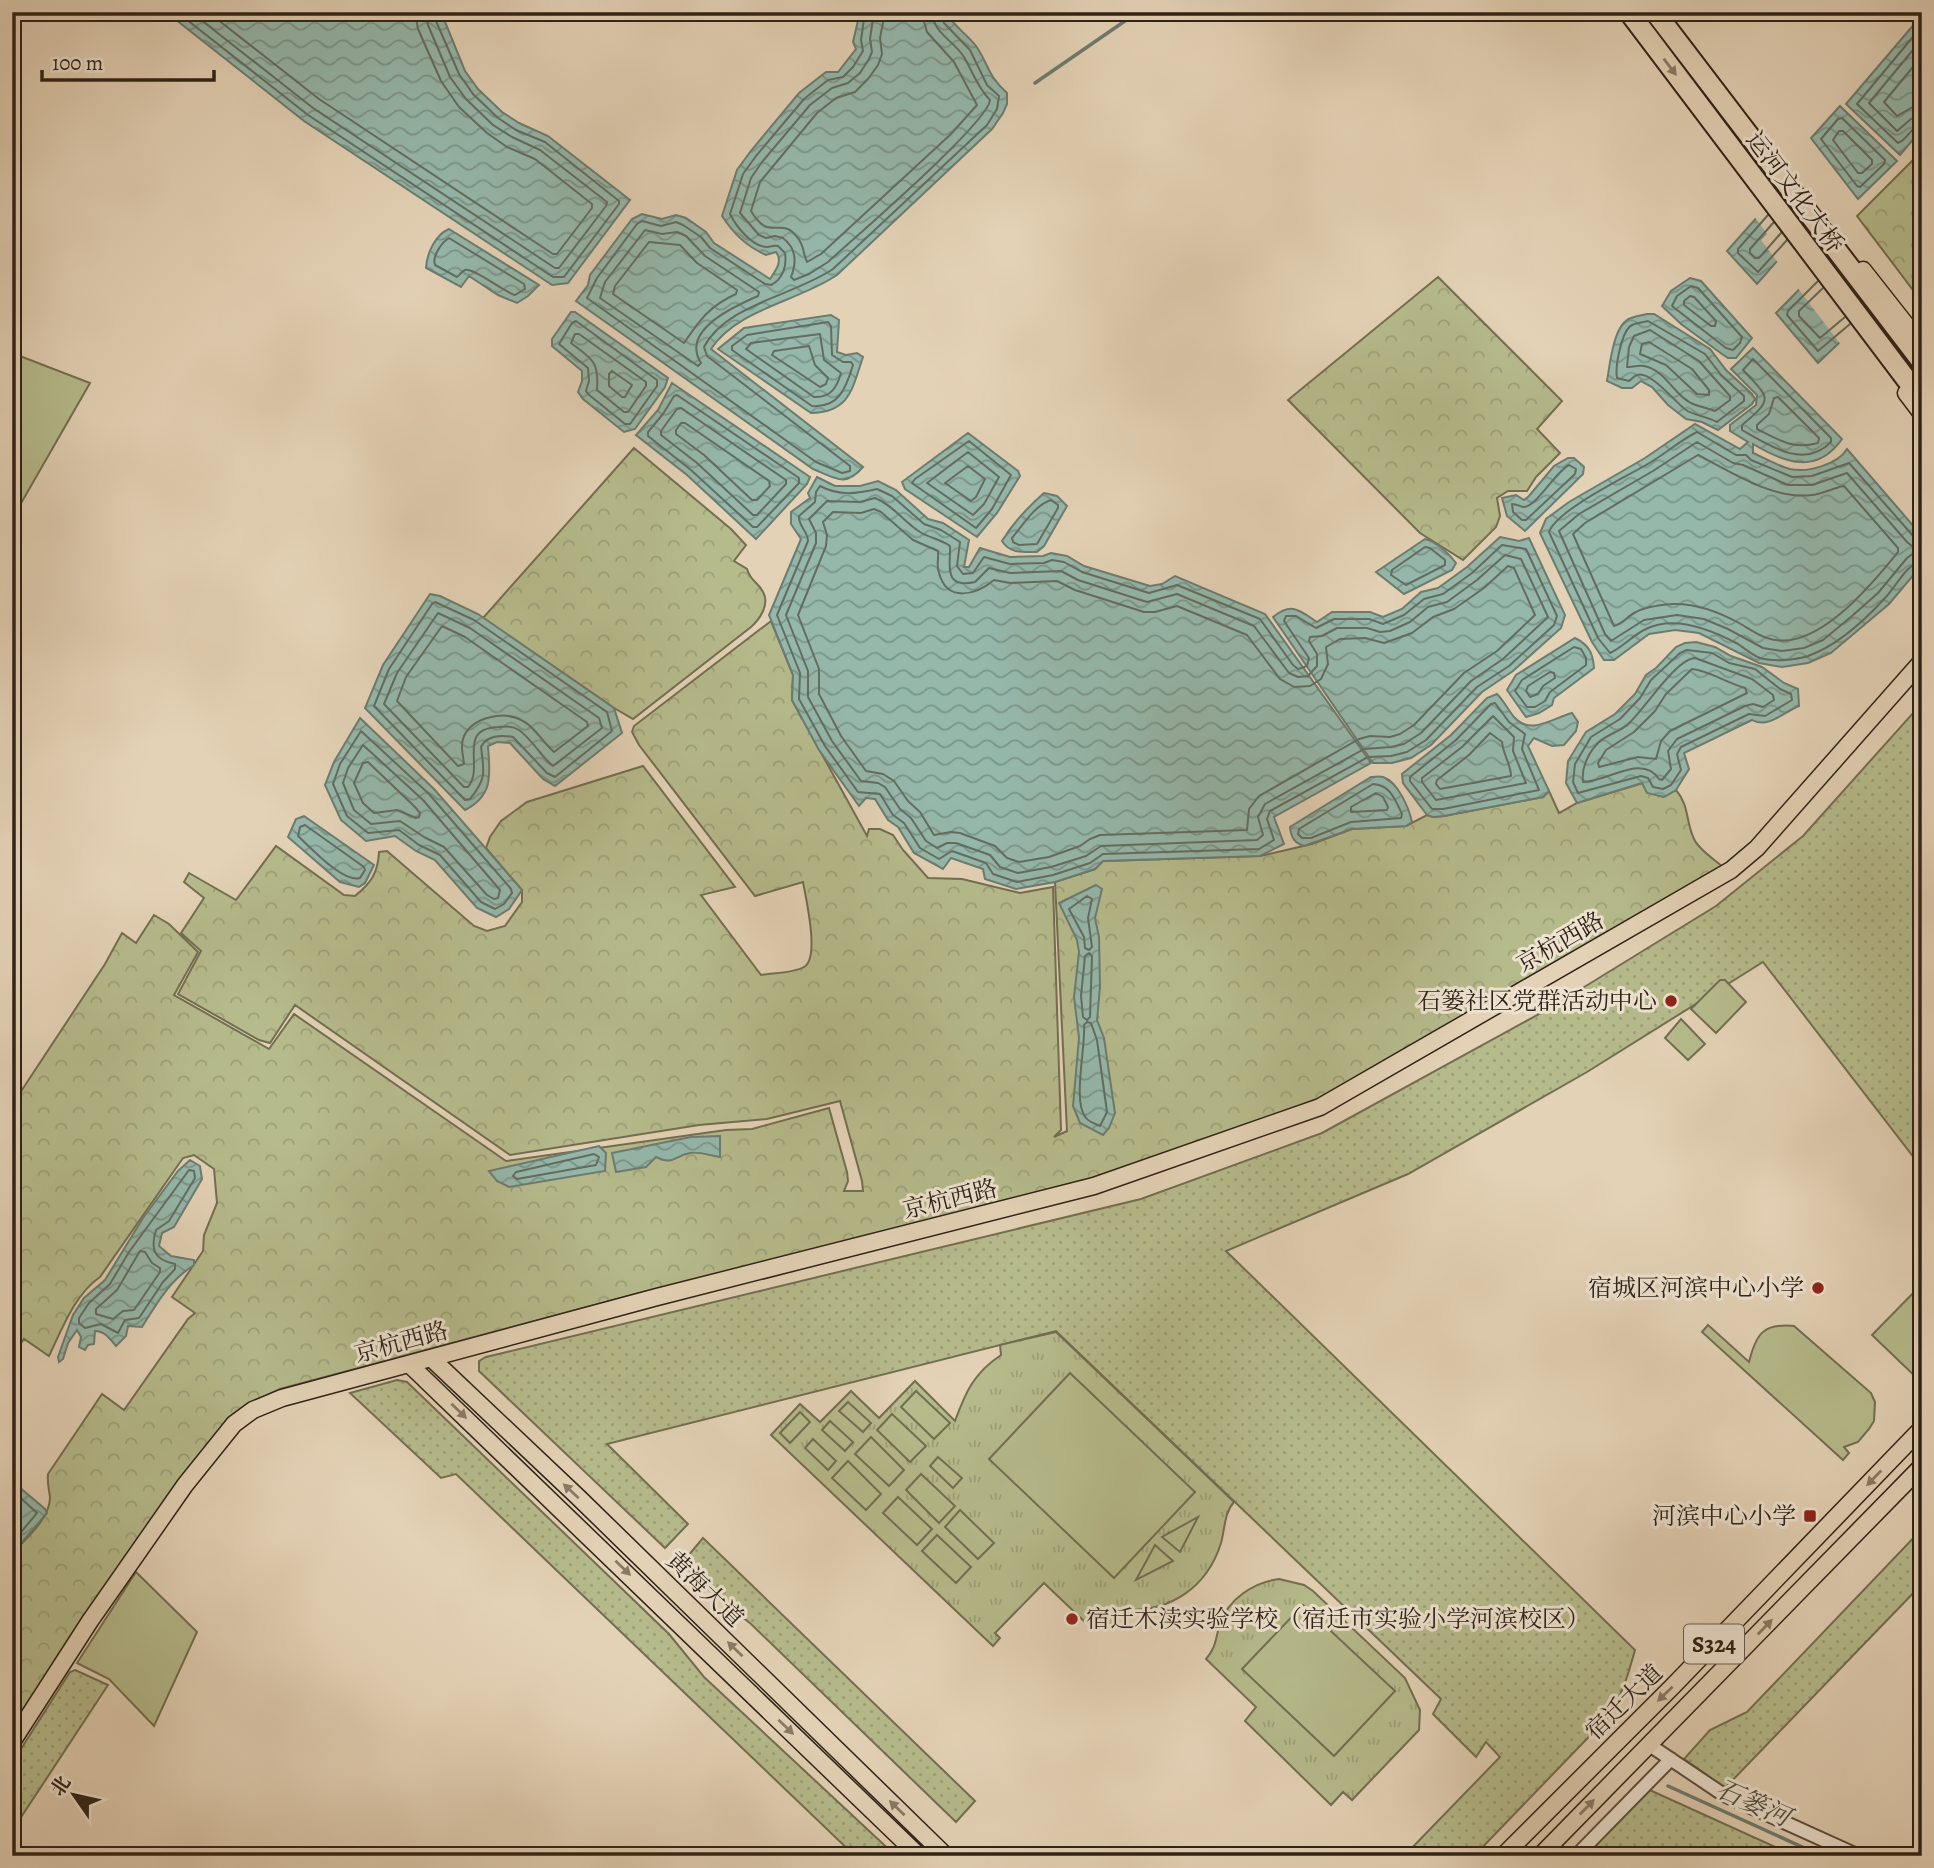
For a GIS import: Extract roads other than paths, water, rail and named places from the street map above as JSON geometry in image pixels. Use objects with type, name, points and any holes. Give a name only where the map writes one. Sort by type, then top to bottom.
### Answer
[{"type":"highway","name":"运河文化大桥","points":[[1629,12],[1922,400]]},
{"type":"highway","name":"运河文化大桥","points":[[1656,12],[1922,362]]},
{"type":"main road","points":[[1808,211],[1832,232],[1922,345]]},
{"type":"main road","points":[[1792,230],[1821,276],[1922,414]]},
{"type":"main road","name":"京杭西路","points":[[12,1742],[104,1601],[185,1485],[234,1424],[253,1410],[282,1398],[670,1293],[1094,1186],[1320,1107],[1731,870],[1757,848],[1922,661]]},
{"type":"main road","name":"黄海大道","points":[[430,1358],[588,1507],[946,1856]]},
{"type":"main road","name":"黄海大道","points":[[409,1364],[919,1856]]},
{"type":"main road","name":"宿迁大道","points":[[1503,1856],[1672,1687],[1922,1428]]},
{"type":"main road","name":"宿迁大道","points":[[1540,1856],[1922,1466]]},
{"type":"street","points":[[1648,1744],[1724,1795],[1859,1856]]},
{"type":"street","points":[[1576,1856],[1671,1759]]},
{"type":"water","points":[[166,12],[441,12],[465,71],[478,89],[502,112],[548,136],[630,200],[568,283],[552,285],[304,121]]},
{"type":"water","points":[[860,12],[946,12],[952,22],[976,46],[992,75],[1007,93],[1007,104],[992,129],[837,275],[736,324],[722,335],[711,349],[863,467],[851,477],[839,479],[813,469],[576,301],[588,285],[590,275],[632,219],[642,214],[662,219],[676,215],[686,218],[706,232],[714,243],[770,279],[779,262],[776,252],[766,255],[752,248],[722,216],[737,170],[799,93],[826,72],[838,72],[856,49],[853,42]]},
{"type":"water","points":[[1922,15],[1922,129],[1900,155],[1846,104]]},
{"type":"water","points":[[1840,106],[1897,161],[1858,199],[1811,138]]},
{"type":"water","points":[[1782,189],[1814,219],[1757,284],[1727,251]]},
{"type":"water","points":[[449,229],[539,285],[517,303],[498,295],[469,276],[461,287],[426,268],[433,245]]},
{"type":"water","points":[[1833,255],[1843,339],[1818,363],[1776,313]]},
{"type":"water","points":[[1690,278],[1701,281],[1752,338],[1736,358],[1728,358],[1722,354],[1681,324],[1662,306],[1671,291]]},
{"type":"water","points":[[571,312],[575,312],[668,378],[665,387],[635,429],[624,432],[583,399],[578,392],[582,371],[552,346],[552,339]]},
{"type":"water","points":[[1654,314],[1710,349],[1726,370],[1752,394],[1755,399],[1752,404],[1718,430],[1702,422],[1686,419],[1668,405],[1652,387],[1641,381],[1632,388],[1622,388],[1607,381],[1613,346],[1620,328],[1631,318]]},
{"type":"water","points":[[831,315],[839,320],[837,352],[846,355],[857,353],[863,357],[848,397],[824,412],[811,413],[718,349],[744,328]]},
{"type":"water","points":[[1753,348],[1842,439],[1822,458],[1811,461],[1789,460],[1753,444],[1753,453],[1785,468],[1805,470],[1830,463],[1847,449],[1922,536],[1922,565],[1889,604],[1831,653],[1808,663],[1782,667],[1759,663],[1699,633],[1675,630],[1649,634],[1614,660],[1604,660],[1592,642],[1540,533],[1546,519],[1695,424],[1740,449],[1748,442],[1730,431],[1730,425],[1756,405],[1757,395],[1731,369]]},
{"type":"water","points":[[672,383],[810,477],[807,484],[756,539],[687,475],[636,435],[658,410]]},
{"type":"water","points":[[968,433],[1018,471],[1020,476],[997,513],[977,537],[905,489],[902,482]]},
{"type":"water","points":[[1568,458],[1574,458],[1584,467],[1583,474],[1525,531],[1507,516],[1502,498],[1516,495],[1524,500],[1554,466]]},
{"type":"water","points":[[817,477],[835,486],[860,486],[878,481],[896,490],[928,519],[943,523],[969,540],[964,567],[969,567],[980,548],[1010,557],[1043,556],[1051,553],[1067,556],[1084,566],[1150,586],[1162,584],[1175,576],[1265,614],[1371,763],[1274,817],[1284,844],[1260,856],[1103,861],[1095,869],[1055,882],[1016,889],[985,879],[983,869],[951,858],[943,869],[914,853],[898,827],[888,820],[875,799],[866,798],[859,806],[819,750],[792,700],[793,675],[769,615],[801,539],[791,524],[791,512],[810,498],[808,493]]},
{"type":"water","points":[[1044,493],[1057,496],[1067,506],[1044,546],[1037,552],[1009,548],[1002,541],[1021,516]]},
{"type":"water","points":[[1500,537],[1519,541],[1529,538],[1565,615],[1561,628],[1513,671],[1482,692],[1431,745],[1411,758],[1392,763],[1373,763],[1273,617],[1285,610],[1295,609],[1317,622],[1332,612],[1370,612],[1383,617],[1402,609],[1421,592],[1438,588],[1467,567]]},
{"type":"water","points":[[1425,539],[1438,545],[1453,559],[1456,563],[1452,570],[1404,594],[1376,572]]},
{"type":"water","points":[[430,594],[478,614],[614,708],[622,733],[555,786],[543,779],[510,743],[497,742],[488,746],[489,775],[486,791],[465,810],[365,708],[383,665]]},
{"type":"water","points":[[1575,638],[1589,650],[1594,668],[1554,698],[1552,705],[1526,717],[1507,690],[1516,675]]},
{"type":"water","points":[[1696,642],[1762,667],[1784,683],[1798,689],[1799,706],[1770,721],[1752,720],[1684,753],[1689,769],[1676,790],[1664,797],[1647,793],[1642,783],[1577,803],[1566,783],[1568,761],[1586,732],[1615,714],[1635,694],[1646,675],[1676,647]]},
{"type":"water","points":[[1497,694],[1514,717],[1528,725],[1542,724],[1572,713],[1578,722],[1576,731],[1564,745],[1552,746],[1534,738],[1528,746],[1549,791],[1543,797],[1444,816],[1427,815],[1403,783],[1402,774],[1451,735],[1487,698]]},
{"type":"water","points":[[360,718],[434,789],[522,890],[509,909],[496,917],[477,908],[435,860],[395,836],[366,841],[341,820],[325,785],[334,762]]},
{"type":"water","points":[[1371,777],[1383,777],[1393,784],[1405,803],[1412,822],[1406,826],[1352,829],[1304,846],[1294,839],[1290,827]]},
{"type":"water","points":[[304,816],[374,865],[365,883],[359,887],[340,882],[288,837],[296,819]]},
{"type":"water","points":[[1096,885],[1102,889],[1095,918],[1099,937],[1100,987],[1097,1020],[1104,1038],[1115,1113],[1103,1135],[1080,1123],[1073,1106],[1079,1038],[1074,997],[1079,952],[1077,940],[1059,903]]},
{"type":"water","points":[[720,1136],[720,1157],[693,1153],[671,1160],[656,1157],[646,1167],[616,1172],[612,1153],[691,1137]]},
{"type":"water","points":[[599,1146],[606,1153],[605,1171],[509,1187],[497,1181],[489,1171]]},
{"type":"water","points":[[190,1160],[200,1166],[202,1179],[174,1227],[162,1233],[159,1246],[171,1256],[194,1260],[194,1265],[171,1285],[142,1327],[128,1326],[126,1336],[116,1346],[104,1334],[95,1331],[94,1344],[88,1345],[85,1350],[79,1347],[81,1337],[77,1330],[59,1362],[58,1357],[73,1315],[84,1298],[105,1280],[143,1218],[178,1171]]},
{"type":"water","points":[[12,1481],[47,1513],[12,1554]]},
{"type":"waterway","points":[[1035,83],[1138,12]]},
{"type":"waterway","name":"石篓河","points":[[1668,1786],[1822,1856]]},
{"type":"place","name":"石篓社区党群活动中心","points":[[1671,1001]]},
{"type":"place","name":"宿城区河滨中心小学","points":[[1818,1288]]},
{"type":"place","name":"河滨中心小学","points":[[1810,1516]]},
{"type":"place","name":"宿迁木渎实验学校（宿迁市实验小学河滨校区）","points":[[1072,1619]]}]
